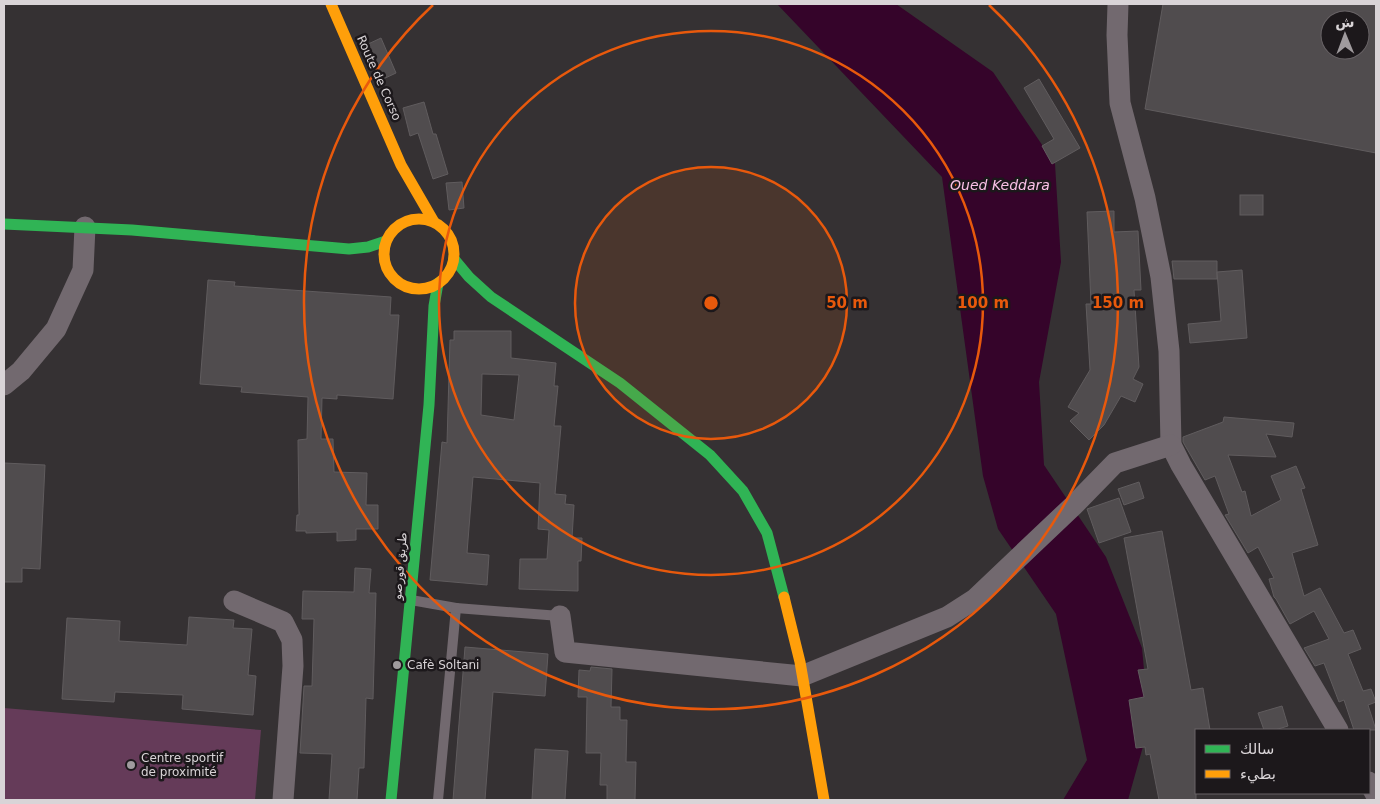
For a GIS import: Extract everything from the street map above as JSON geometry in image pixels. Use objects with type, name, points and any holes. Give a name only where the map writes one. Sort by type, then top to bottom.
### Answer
[{"type":"main road","name":"Route de Corso","points":[[331,4],[402,165],[434,222]]},
{"type":"main road","name":"Route de Corso","points":[[402,165],[405,184],[404,194]]},
{"type":"main road","points":[[400,224],[403,211]]},
{"type":"main road","points":[[387,268],[383,252],[386,241],[392,231],[400,224],[411,219],[423,218],[443,228],[450,238],[454,248],[454,259],[442,283],[434,306],[432,333]]},
{"type":"main road","points":[[4,224],[132,230],[349,249],[374,247],[386,241]]},
{"type":"main road","points":[[349,249],[372,258],[387,268],[397,281],[406,286],[413,288],[428,287],[442,283]]},
{"type":"main road","points":[[454,259],[491,298],[620,383],[710,455],[743,490],[767,533],[780,580],[802,676],[824,800]]},
{"type":"main road","points":[[413,288],[432,333]]},
{"type":"main road","points":[[478,303],[522,317]]},
{"type":"main road","name":"طريق قورصو","points":[[391,800],[428,405],[432,333]]},
{"type":"street","points":[[1118,4],[1120,103],[1145,198],[1161,277],[1169,351],[1171,445],[1337,729]]},
{"type":"street","points":[[4,385],[21,371],[56,330],[83,270],[86,227]]},
{"type":"street","points":[[560,616],[564,652],[802,676],[947,617],[975,599],[1073,506],[1115,463],[1171,445]]},
{"type":"street","points":[[234,601],[283,622],[292,640],[293,666],[283,800]]},
{"type":"street","points":[[1370,784],[1376,795]]},
{"type":"lane","points":[[410,600],[456,608],[560,616]]},
{"type":"lane","points":[[438,800],[456,608]]},
{"type":"shaded area","name":"Centre sportif de proximité","points":[[4,708],[261,730],[255,800],[4,800]]},
{"type":"water","name":"Oued Keddara","points":[[777,4],[896,4],[993,72],[1055,164],[1061,262],[1039,382],[1044,465],[1106,557],[1142,648],[1149,725],[1128,800],[1063,800],[1087,760],[1056,614],[998,529],[983,476],[942,177]]},
{"type":"building","points":[[1163,4],[1376,4],[1376,153],[1145,109]]},
{"type":"building","points":[[381,38],[396,73],[381,80],[366,45]]},
{"type":"building","points":[[1039,79],[1080,148],[1052,164],[1042,146],[1054,139],[1024,88]]},
{"type":"building","points":[[424,102],[433,134],[436,134],[448,174],[433,179],[418,133],[410,136],[403,108]]},
{"type":"building","points":[[462,182],[464,208],[449,210],[446,183]]},
{"type":"building","points":[[1240,195],[1263,195],[1263,215],[1240,215]]},
{"type":"building","points":[[1114,211],[1114,232],[1138,231],[1141,290],[1134,290],[1139,367],[1133,379],[1143,384],[1135,402],[1121,396],[1104,425],[1089,440],[1070,421],[1079,413],[1068,407],[1090,370],[1086,304],[1091,304],[1087,212]]},
{"type":"building","points":[[1172,261],[1217,261],[1217,279],[1174,279]]},
{"type":"building","points":[[1242,270],[1247,338],[1190,343],[1188,324],[1221,321],[1217,272]]},
{"type":"building","points":[[208,280],[235,282],[234,286],[391,297],[390,315],[399,315],[393,399],[337,395],[337,399],[322,398],[321,439],[333,439],[334,472],[367,473],[366,505],[378,505],[378,529],[356,529],[356,540],[337,541],[337,532],[306,533],[306,531],[296,531],[297,515],[299,515],[298,440],[307,439],[308,397],[241,392],[242,387],[200,384]]},
{"type":"building","points":[[454,331],[511,331],[511,358],[556,363],[554,386],[558,386],[554,426],[561,426],[555,494],[566,495],[565,504],[574,505],[572,538],[582,538],[581,561],[578,561],[578,591],[519,589],[520,559],[547,559],[549,530],[538,529],[540,483],[473,477],[467,553],[489,555],[487,585],[430,580],[442,442],[447,443],[450,340],[454,340]],"holes":[[[482,374],[519,375],[514,420],[481,415]]]},
{"type":"building","points":[[1224,417],[1294,423],[1292,437],[1266,434],[1276,457],[1228,455],[1242,492],[1245,491],[1251,516],[1281,500],[1271,476],[1296,466],[1305,488],[1301,489],[1318,545],[1292,553],[1304,596],[1320,588],[1344,633],[1353,630],[1361,649],[1348,654],[1363,691],[1371,689],[1376,702],[1368,705],[1376,730],[1354,729],[1344,700],[1339,702],[1324,663],[1315,666],[1304,648],[1329,639],[1314,611],[1290,624],[1274,597],[1269,579],[1274,578],[1258,547],[1248,553],[1225,515],[1229,514],[1215,476],[1205,480],[1183,442],[1183,437],[1223,422]]},
{"type":"building","points":[[4,463],[45,465],[40,569],[22,568],[22,582],[4,582]]},
{"type":"building","points":[[1139,482],[1144,498],[1124,505],[1118,489]]},
{"type":"building","points":[[1119,498],[1131,532],[1099,543],[1087,509]]},
{"type":"building","points":[[1162,531],[1191,690],[1203,688],[1210,729],[1195,729],[1196,800],[1159,800],[1150,754],[1146,755],[1145,747],[1136,748],[1129,700],[1144,697],[1138,670],[1148,669],[1124,538]]},
{"type":"building","points":[[355,568],[371,569],[369,593],[376,593],[373,699],[366,698],[364,768],[359,768],[357,800],[329,800],[332,754],[300,753],[304,686],[312,686],[314,619],[302,619],[303,591],[354,592]]},
{"type":"building","points":[[189,617],[234,620],[233,628],[252,629],[248,675],[256,676],[253,715],[182,709],[183,695],[115,692],[114,702],[62,699],[67,618],[120,621],[119,641],[187,645]]},
{"type":"building","points":[[465,647],[548,654],[545,696],[493,692],[485,800],[453,800]]},
{"type":"building","points":[[591,667],[612,669],[611,707],[620,707],[620,720],[627,720],[626,762],[636,762],[635,800],[607,800],[607,785],[600,785],[601,753],[586,753],[587,697],[578,697],[579,670],[590,671]]},
{"type":"building","points":[[1282,706],[1288,726],[1278,729],[1264,729],[1258,713]]},
{"type":"building","points":[[535,749],[568,751],[565,800],[532,800]]},
{"type":"traffic: fast","points":[[4,224],[132,230],[349,249],[368,247],[386,241]]},
{"type":"traffic: fast","points":[[454,259],[469,277],[491,297],[620,383],[710,455],[743,491],[767,533],[784,597]]},
{"type":"traffic: fast","points":[[391,800],[429,405],[434,306],[438,283]]},
{"type":"traffic: slow","points":[[331,4],[401,165],[434,222]]},
{"type":"traffic: slow","points":[[419,219],[432,222],[444,229],[451,241],[454,254],[451,267],[444,279],[432,286],[419,289],[406,286],[394,279],[387,267],[384,254],[387,241],[394,229],[406,222],[419,219]]},
{"type":"traffic: slow","points":[[784,597],[800,662],[824,800]]},
{"type":"place","name":"Cafè Soltani","points":[[397,665]]},
{"type":"place","name":"Centre sportif de proximité","points":[[131,765]]}]
